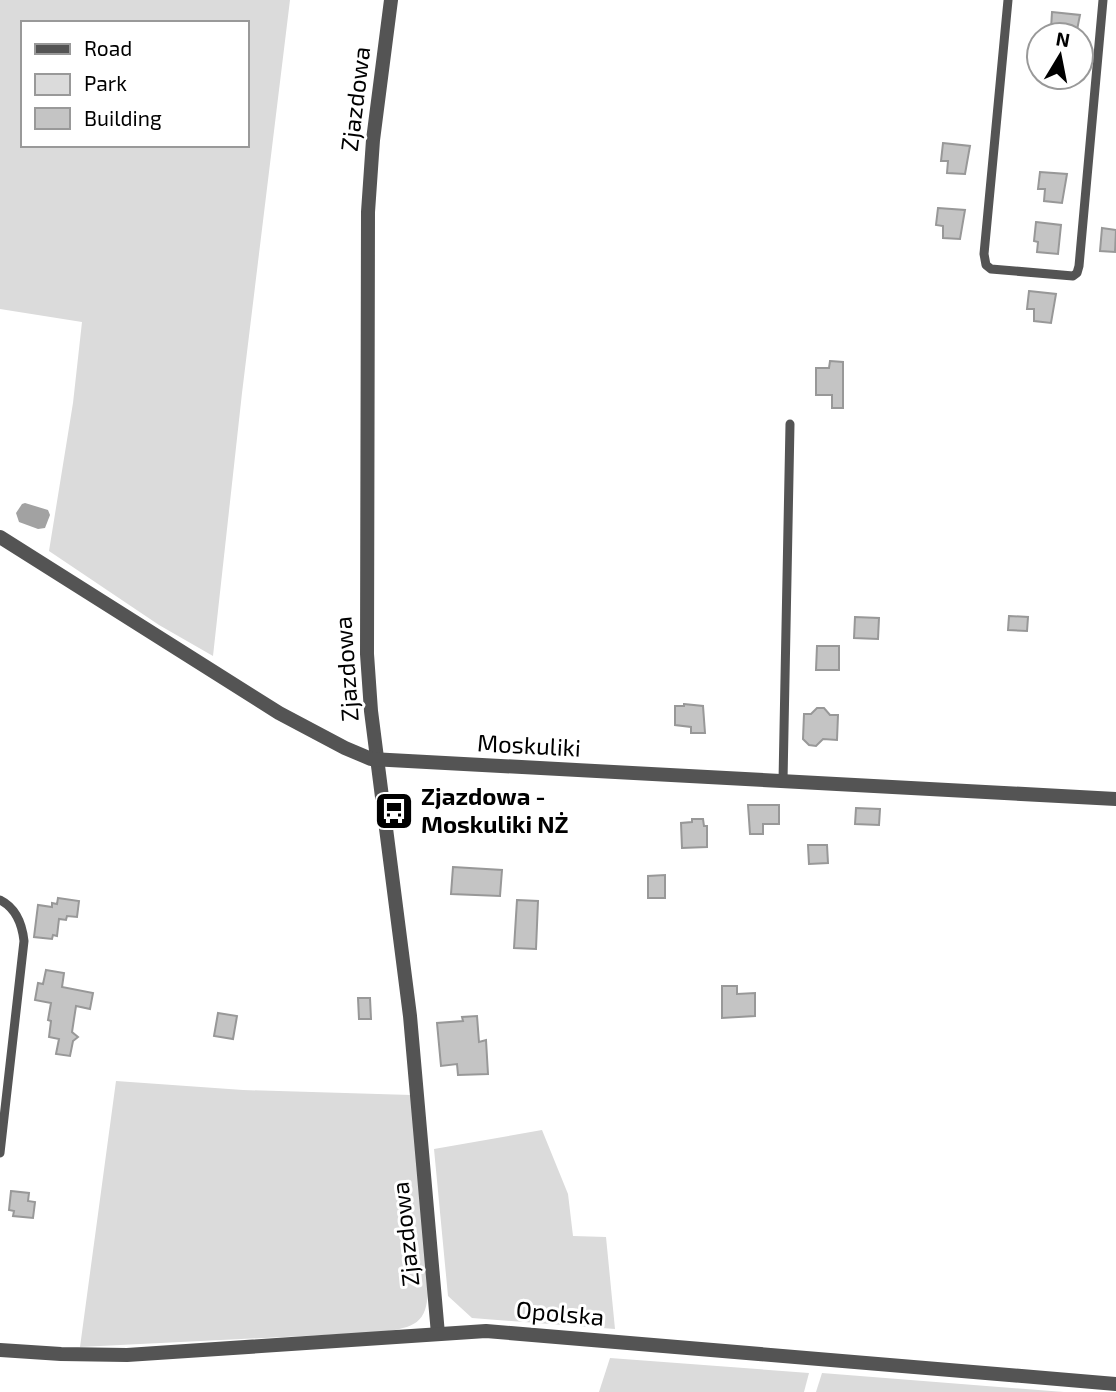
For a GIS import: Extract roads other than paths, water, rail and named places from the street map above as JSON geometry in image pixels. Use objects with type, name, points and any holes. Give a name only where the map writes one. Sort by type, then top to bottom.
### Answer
[{"type":"street","name":"Zjazdowa","points":[[391,0],[373,140],[368,212],[366,632],[371,712],[412,1038],[438,1334]]},
{"type":"street","name":"Moskuliki","points":[[0,537],[279,713],[357,754],[378,760],[1116,799]]},
{"type":"street","name":"Opolska","points":[[0,1350],[127,1354],[465,1331],[503,1332],[1116,1384]]},
{"type":"lane","points":[[1008,0],[984,254],[986,265],[991,270],[1073,276],[1079,266],[1103,0]]},
{"type":"lane","points":[[783,781],[790,424]]},
{"type":"lane","points":[[0,900],[9,905],[17,916],[23,928],[24,941],[0,1153]]},
{"type":"place","name":"Zjazdowa - Moskuliki NŻ","points":[[394,811]]}]
